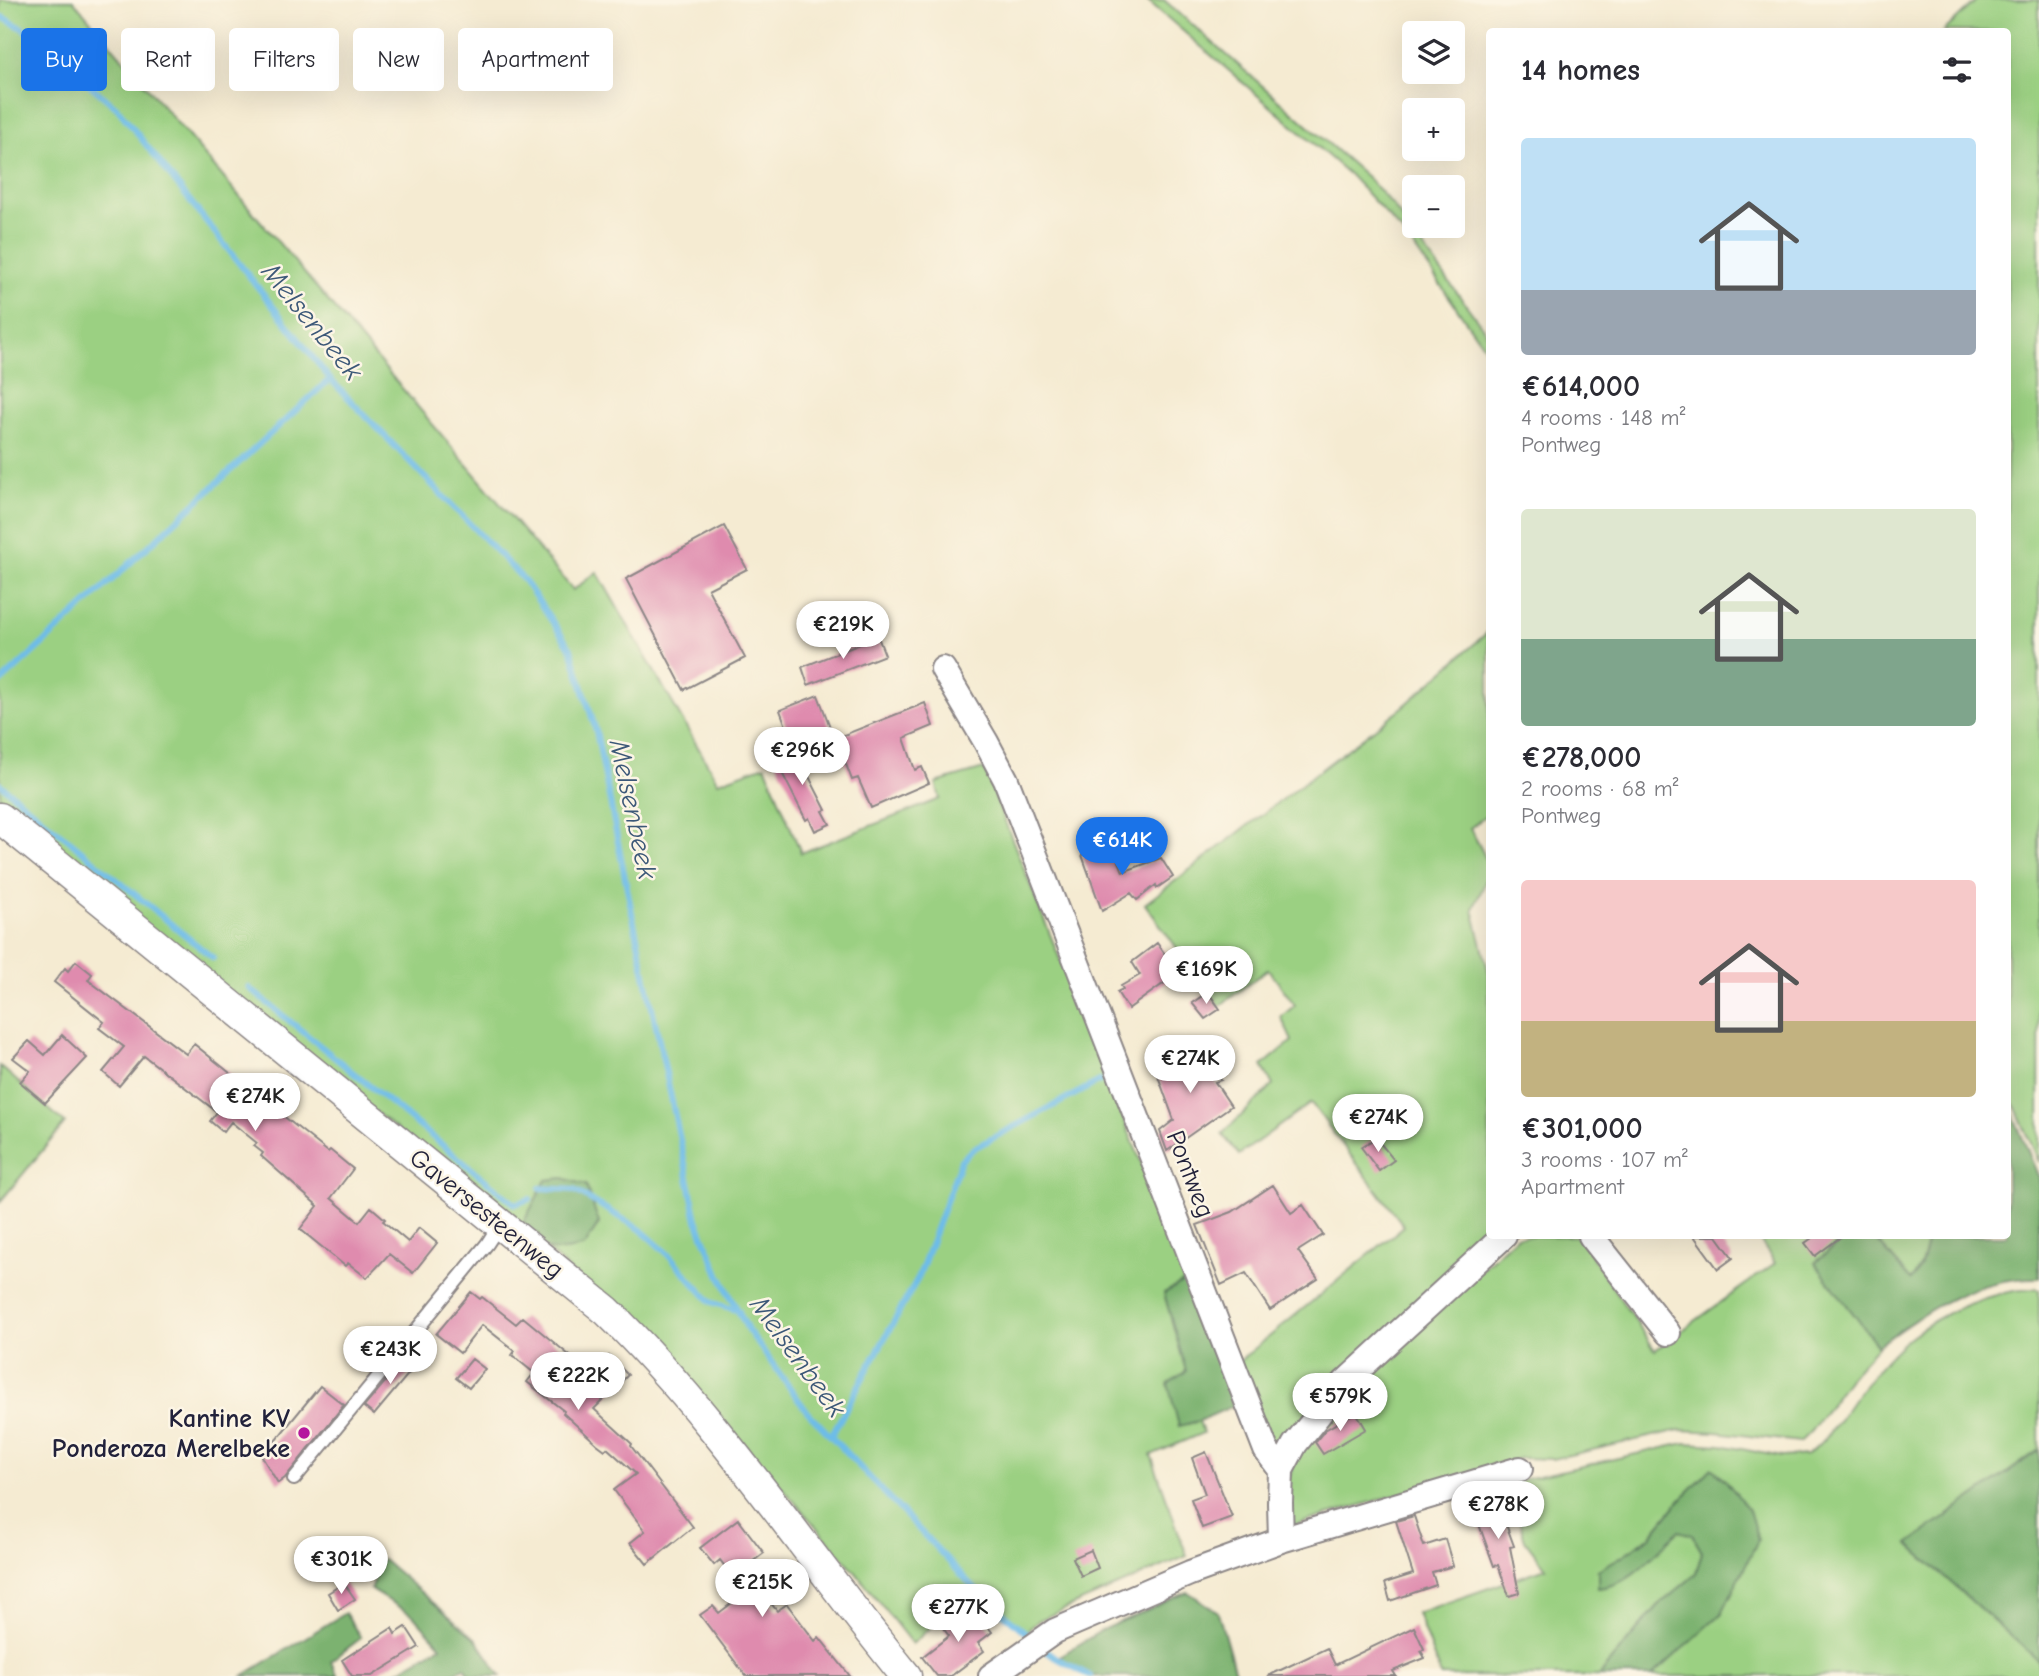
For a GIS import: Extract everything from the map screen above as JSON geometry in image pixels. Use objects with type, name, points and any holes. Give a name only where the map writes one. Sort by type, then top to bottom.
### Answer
[{"type":"street","name":"Pontweg","points":[[943,669],[1006,780],[1266,1450],[1281,1470]]},
{"type":"street","name":"Gaversesteenweg","points":[[0,818],[607,1311],[674,1380],[906,1676]]},
{"type":"street","points":[[1281,1540],[1281,1470],[1295,1444],[1345,1382],[1501,1239]]},
{"type":"street","points":[[1593,1239],[1668,1333]]},
{"type":"street","points":[[991,1676],[1055,1631],[1190,1573],[1281,1540],[1520,1469]]},
{"type":"lane","points":[[294,1479],[478,1255],[500,1224]]},
{"type":"green space","points":[[0,0],[73,0],[97,28],[21,28],[21,91],[107,91],[107,40],[121,57],[121,91],[150,91],[573,590],[597,572],[718,782],[765,765],[801,853],[940,799],[936,783],[984,769],[1188,1280],[1164,1293],[1186,1371],[1179,1426],[1199,1421],[1203,1433],[1151,1455],[1187,1556],[1039,1620],[1025,1633],[975,1589],[970,1603],[965,1598],[912,1644],[853,1569],[682,1373],[547,1250],[584,1246],[599,1224],[586,1185],[520,1229],[0,808]]},
{"type":"green space","points":[[1147,0],[1164,0],[1368,178],[1402,218],[1402,232],[1350,175]]},
{"type":"green space","points":[[1977,0],[2039,0],[2039,1162],[2011,1096],[2011,28],[1947,28]]},
{"type":"green space","points":[[1408,238],[1417,238],[1486,332],[1486,350]]},
{"type":"green space","points":[[1486,634],[1486,816],[1470,828],[1486,859],[1485,884],[1473,909],[1486,962],[1487,1239],[1275,1451],[1237,1363],[1404,1226],[1311,1103],[1239,1155],[1222,1134],[1273,1085],[1262,1066],[1292,1041],[1281,1017],[1295,1005],[1268,969],[1219,1006],[1145,904],[1403,707]]},
{"type":"green space","points":[[0,1066],[65,1123],[0,1202]]},
{"type":"green space","points":[[2011,1110],[2039,1178],[2039,1278],[2016,1279],[1973,1289],[1934,1308],[1878,1346],[1815,1263],[1843,1239],[1876,1239],[1911,1280],[1921,1265],[1928,1239],[2011,1239]]},
{"type":"green space","points":[[563,1178],[586,1185],[599,1223],[585,1246],[556,1251],[544,1247],[520,1229],[546,1180]]},
{"type":"green space","points":[[1514,1239],[1580,1239],[1655,1350],[1775,1263],[1759,1239],[1843,1239],[1815,1263],[1878,1346],[1849,1378],[1800,1442],[1680,1430],[1552,1459],[1521,1458],[1294,1525],[1287,1484],[1299,1450],[1333,1406]]},
{"type":"green space","points":[[1876,1239],[1928,1239],[1921,1265],[1911,1281]]},
{"type":"green space","points":[[1188,1280],[1233,1406],[1199,1421],[1179,1426],[1168,1384],[1186,1371],[1164,1293]]},
{"type":"green space","points":[[2039,1290],[2039,1450],[1908,1544],[2039,1661],[2039,1676],[1652,1676],[1722,1613],[1749,1510],[1712,1469],[1679,1501],[1650,1537],[1598,1570],[1632,1574],[1678,1531],[1692,1534],[1702,1552],[1696,1574],[1658,1606],[1598,1676],[1441,1676],[1417,1613],[1546,1568],[1525,1540],[1507,1483],[1685,1443],[1721,1445],[1782,1457],[1807,1455],[1828,1434],[1876,1371],[1909,1338],[1967,1304],[2000,1294]]},
{"type":"green space","points":[[2039,1450],[2039,1661],[1908,1544]]},
{"type":"green space","points":[[1712,1468],[1749,1510],[1758,1540],[1722,1613],[1652,1676],[1598,1676],[1658,1606],[1696,1574],[1702,1552],[1692,1535],[1679,1531],[1642,1567],[1621,1581],[1598,1588],[1598,1570],[1650,1537],[1679,1501]]},
{"type":"green space","points":[[382,1559],[476,1639],[501,1676],[470,1676],[465,1667],[448,1676],[390,1676],[441,1646],[414,1616],[370,1589]]},
{"type":"green space","points":[[1188,1592],[1218,1612],[1236,1676],[1090,1676],[1057,1658],[1104,1629]]},
{"type":"green space","points":[[345,1613],[361,1638],[331,1661],[338,1676],[243,1676]]},
{"type":"building","points":[[724,526],[747,569],[708,589],[745,658],[684,690],[626,579]]},
{"type":"building","points":[[878,637],[885,655],[808,685],[802,667]]},
{"type":"building","points":[[818,695],[830,727],[792,742],[780,710]]},
{"type":"building","points":[[925,703],[933,726],[904,738],[915,770],[922,767],[929,783],[871,808],[858,778],[852,780],[836,738]]},
{"type":"building","points":[[793,745],[826,810],[823,811],[830,824],[815,831],[809,818],[806,820],[773,755]]},
{"type":"building","points":[[1114,848],[1123,872],[1161,858],[1173,877],[1157,888],[1156,885],[1137,900],[1131,893],[1102,911],[1082,855],[1097,849],[1099,853]]},
{"type":"building","points":[[1157,943],[1175,968],[1163,976],[1167,981],[1128,1009],[1117,992],[1123,989],[1121,986],[1140,975],[1132,962]]},
{"type":"building","points":[[76,961],[92,974],[88,980],[186,1054],[194,1044],[353,1169],[331,1198],[359,1222],[371,1207],[408,1242],[419,1228],[437,1243],[413,1273],[389,1254],[367,1278],[348,1263],[345,1266],[300,1229],[318,1206],[261,1156],[263,1153],[254,1146],[257,1143],[231,1122],[223,1132],[210,1121],[217,1112],[144,1056],[119,1086],[103,1072],[124,1047],[99,1028],[104,1022],[54,982],[65,968],[68,971]]},
{"type":"building","points":[[1208,992],[1220,1009],[1205,1019],[1192,1003]]},
{"type":"building","points":[[62,1035],[87,1058],[45,1103],[20,1082],[30,1071],[13,1058],[29,1041],[45,1055]]},
{"type":"building","points":[[1196,1045],[1221,1080],[1215,1082],[1231,1106],[1167,1151],[1160,1131],[1174,1120],[1154,1065],[1176,1057]]},
{"type":"building","points":[[1376,1138],[1394,1160],[1379,1171],[1361,1147]]},
{"type":"building","points":[[1273,1185],[1291,1213],[1303,1205],[1323,1235],[1298,1251],[1318,1279],[1270,1310],[1246,1273],[1221,1285],[1197,1225],[1232,1212]]},
{"type":"building","points":[[1696,1239],[1719,1239],[1733,1258],[1718,1269]]},
{"type":"building","points":[[1811,1239],[1838,1239],[1815,1256],[1805,1243]]},
{"type":"building","points":[[471,1292],[480,1299],[482,1297],[516,1324],[523,1317],[592,1374],[609,1356],[628,1375],[594,1409],[632,1444],[693,1527],[647,1564],[630,1543],[645,1531],[614,1490],[636,1474],[607,1448],[605,1450],[597,1444],[563,1413],[564,1411],[527,1382],[534,1373],[512,1355],[515,1351],[482,1325],[460,1353],[436,1334]]},
{"type":"building","points":[[406,1357],[416,1365],[374,1415],[364,1407]]},
{"type":"building","points":[[472,1359],[485,1369],[469,1388],[456,1378]]},
{"type":"building","name":"Kantine KV Ponderoza Merelbeke","points":[[320,1386],[344,1405],[285,1478],[278,1483],[262,1457]]},
{"type":"building","points":[[1356,1412],[1366,1429],[1323,1454],[1315,1442],[1325,1430]]},
{"type":"building","points":[[1206,1452],[1232,1517],[1202,1528],[1191,1499],[1205,1494],[1192,1458]]},
{"type":"building","points":[[1496,1497],[1514,1546],[1510,1547],[1519,1593],[1509,1596],[1498,1565],[1494,1566],[1476,1516],[1479,1515],[1476,1504]]},
{"type":"building","points":[[1414,1516],[1424,1546],[1445,1539],[1453,1566],[1432,1572],[1436,1585],[1390,1601],[1385,1583],[1413,1574],[1396,1521]]},
{"type":"building","points":[[738,1519],[764,1553],[748,1565],[764,1594],[777,1611],[787,1604],[815,1641],[819,1637],[850,1676],[746,1676],[700,1615],[713,1606],[719,1613],[745,1593],[720,1560],[714,1565],[700,1548]]},
{"type":"building","points":[[1091,1550],[1098,1568],[1081,1576],[1073,1558]]},
{"type":"building","points":[[344,1583],[355,1599],[338,1610],[328,1593]]},
{"type":"building","points":[[971,1605],[992,1632],[978,1643],[984,1651],[951,1676],[937,1676],[922,1657],[949,1636],[943,1628]]},
{"type":"building","points":[[406,1627],[419,1647],[372,1676],[352,1676],[342,1660],[392,1628],[395,1634]]},
{"type":"building","points":[[1414,1627],[1425,1658],[1393,1671],[1396,1676],[1268,1676],[1327,1648],[1335,1665]]},
{"type":"waterway","name":"Melsenbeek","points":[[0,16],[22,28],[117,108],[330,379],[524,580],[571,649],[596,731],[697,1220],[719,1274],[748,1330],[806,1410],[975,1589],[1033,1639]]},
{"type":"waterway","points":[[0,683],[330,379]]},
{"type":"waterway","points":[[0,784],[213,958]]},
{"type":"waterway","points":[[249,988],[515,1204],[530,1199]]},
{"type":"waterway","points":[[831,1436],[919,1276],[961,1160],[974,1148],[1100,1081]]},
{"type":"waterway","points":[[540,1188],[574,1190],[640,1229],[669,1255],[711,1302],[739,1311]]},
{"type":"waterway","name":"Melsenbeek","points":[[1041,1646],[1090,1676]]},
{"type":"place","name":"Kantine KV Ponderoza Merelbeke","points":[[304,1433]]}]
